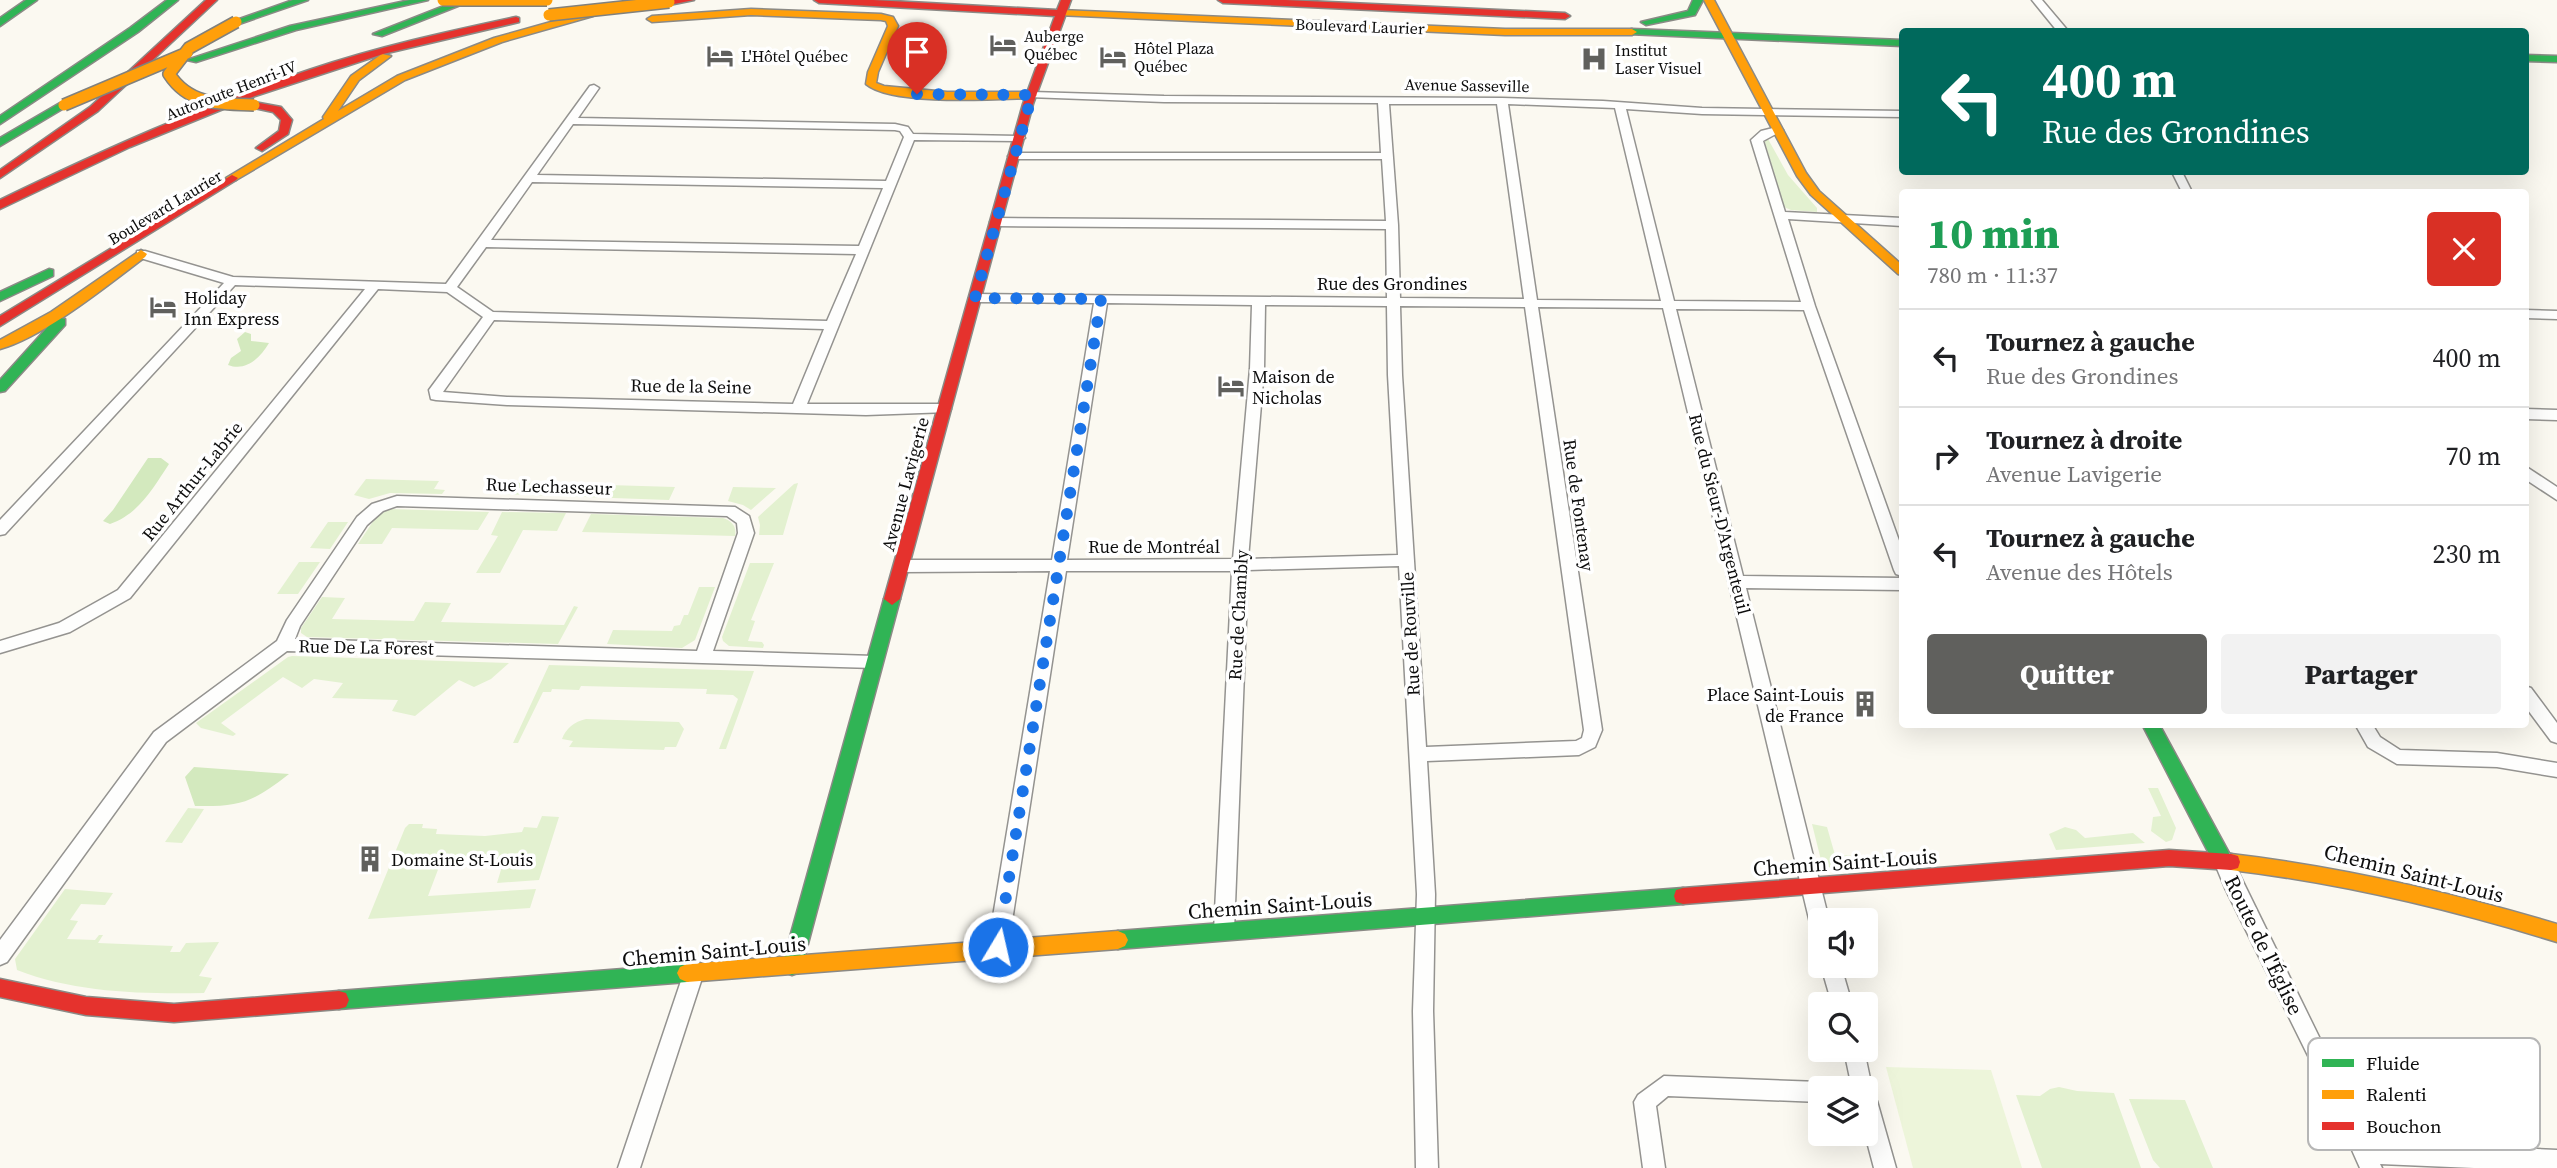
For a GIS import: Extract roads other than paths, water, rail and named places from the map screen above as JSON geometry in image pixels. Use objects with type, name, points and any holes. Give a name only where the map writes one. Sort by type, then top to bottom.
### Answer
[{"type":"main road","points":[[0,23],[32,0]]},
{"type":"main road","points":[[0,121],[134,30],[173,0]]},
{"type":"main road","points":[[0,175],[94,109],[212,0]]},
{"type":"main road","points":[[236,22],[279,0]]},
{"type":"main road","points":[[0,152],[84,95],[203,49],[365,0]]},
{"type":"main road","points":[[203,49],[423,0]]},
{"type":"main road","points":[[443,0],[548,8],[689,0]]},
{"type":"main road","name":"Autoroute Henri-IV","points":[[0,197],[99,145],[183,108],[468,0]]},
{"type":"main road","points":[[291,142],[377,91],[435,63],[498,40],[586,16],[629,0]]},
{"type":"main road","name":"Boulevard Laurier","points":[[819,0],[1060,4],[1505,32],[1588,30],[1899,33]]},
{"type":"main road","name":"Boulevard Laurier","points":[[1223,0],[1500,12],[1899,43]]},
{"type":"main road","points":[[1644,22],[1692,13],[1698,0]]},
{"type":"main road","points":[[1709,0],[1801,174],[1815,193],[1899,268]]},
{"type":"main road","points":[[236,22],[310,2]]},
{"type":"main road","points":[[0,143],[67,109],[310,2]]},
{"type":"main road","name":"Avenue Lavigerie","points":[[792,966],[996,222],[1060,4]]},
{"type":"main road","points":[[291,142],[323,122],[355,78],[379,60],[426,41],[505,22],[548,8]]},
{"type":"main road","points":[[652,19],[751,12],[881,17],[890,19],[893,26],[873,72],[871,84],[877,90],[917,94],[1032,95]]},
{"type":"main road","name":"Boulevard Laurier","points":[[0,308],[277,138],[288,125],[285,113],[276,108],[211,103],[179,92],[172,83],[169,75],[174,64],[189,47],[236,22]]},
{"type":"main road","points":[[0,205],[147,132],[238,97],[380,50],[430,36],[505,22]]},
{"type":"main road","points":[[2529,58],[2557,59]]},
{"type":"main road","points":[[2529,69],[2557,71]]},
{"type":"main road","name":"Boulevard Laurier","points":[[0,322],[291,142]]},
{"type":"main road","points":[[0,298],[92,251]]},
{"type":"main road","points":[[0,345],[40,326],[78,303],[141,254]]},
{"type":"main road","points":[[0,388],[78,303]]},
{"type":"main road","name":"Route de l'Église","points":[[2152,728],[2222,859]]},
{"type":"main road","name":"Chemin Saint-Louis","points":[[0,988],[51,1002],[95,1009],[174,1013],[693,975],[998,947],[2169,858],[2222,859],[2289,866],[2357,878],[2435,897],[2557,933]]},
{"type":"street","points":[[2037,0],[2061,28]]},
{"type":"street","points":[[450,288],[594,88]]},
{"type":"street","name":"Avenue Sasseville","points":[[1032,95],[1502,101],[1767,112],[1899,114]]},
{"type":"street","name":"Rue de Rouville","points":[[1383,100],[1392,225],[1395,375],[1426,915],[1423,949],[1427,1168]]},
{"type":"street","name":"Rue de Fontenay","points":[[1418,754],[1579,748],[1589,742],[1593,730],[1502,101]]},
{"type":"street","name":"Rue du Sieur-D'Argenteuil","points":[[1620,105],[1816,908]]},
{"type":"street","points":[[570,121],[904,129],[909,141],[798,408]]},
{"type":"street","points":[[1777,130],[1757,140],[1809,306],[1899,561]]},
{"type":"street","points":[[909,141],[1017,147],[1387,156]]},
{"type":"street","points":[[527,178],[889,185]]},
{"type":"street","points":[[1781,215],[1899,222]]},
{"type":"street","points":[[996,222],[1392,225]]},
{"type":"street","points":[[481,243],[862,250]]},
{"type":"street","points":[[141,254],[232,281],[450,288],[489,316],[832,325]]},
{"type":"street","points":[[0,530],[232,281]]},
{"type":"street","name":"Rue Arthur-Labrie","points":[[0,647],[65,629],[98,612],[124,594],[375,285]]},
{"type":"street","name":"Rue des Grondines","points":[[975,298],[1530,301],[1809,306]]},
{"type":"street","points":[[998,947],[1101,299]]},
{"type":"street","name":"Rue de Chambly","points":[[1224,931],[1240,565],[1257,369],[1259,300]]},
{"type":"street","points":[[2529,314],[2557,315]]},
{"type":"street","name":"Rue de la Seine","points":[[489,316],[436,390],[436,396],[507,401],[944,409]]},
{"type":"street","points":[[2529,414],[2557,415]]},
{"type":"street","points":[[2529,474],[2557,495]]},
{"type":"street","name":"Rue Lechasseur","points":[[284,645],[293,624],[362,521],[370,511],[381,504],[397,501],[730,511],[744,520],[746,533],[703,656]]},
{"type":"street","name":"Rue de Montréal","points":[[903,566],[1240,565],[1405,560]]},
{"type":"street","points":[[1737,582],[1899,584]]},
{"type":"street","name":"Rue De La Forest","points":[[0,956],[160,737],[284,645],[874,662]]},
{"type":"street","points":[[2529,698],[2557,736]]},
{"type":"street","points":[[2365,728],[2374,742],[2397,757],[2497,760],[2557,770]]},
{"type":"street","name":"Route de l'Église","points":[[2222,859],[2309,1038]]},
{"type":"street","points":[[629,1168],[693,975]]},
{"type":"street","points":[[1654,1168],[1645,1102],[1664,1086],[1808,1092]]},
{"type":"street","points":[[1878,1143],[1885,1168]]},
{"type":"street","points":[[2367,1160],[2557,1161]]},
{"type":"place","name":"Auberge Québec","points":[[1003,45]]},
{"type":"place","name":"L'Hôtel Québec","points":[[720,56]]},
{"type":"place","name":"Hôtel Plaza Québec","points":[[1113,57]]},
{"type":"place","name":"Institut Laser Visuel","points":[[1594,59]]},
{"type":"place","name":"Holiday Inn Express","points":[[163,307]]},
{"type":"place","name":"Maison de Nicholas","points":[[1231,386]]},
{"type":"place","name":"Place Saint-Louis de France","points":[[1865,704]]},
{"type":"place","name":"Domaine St-Louis","points":[[370,859]]}]
